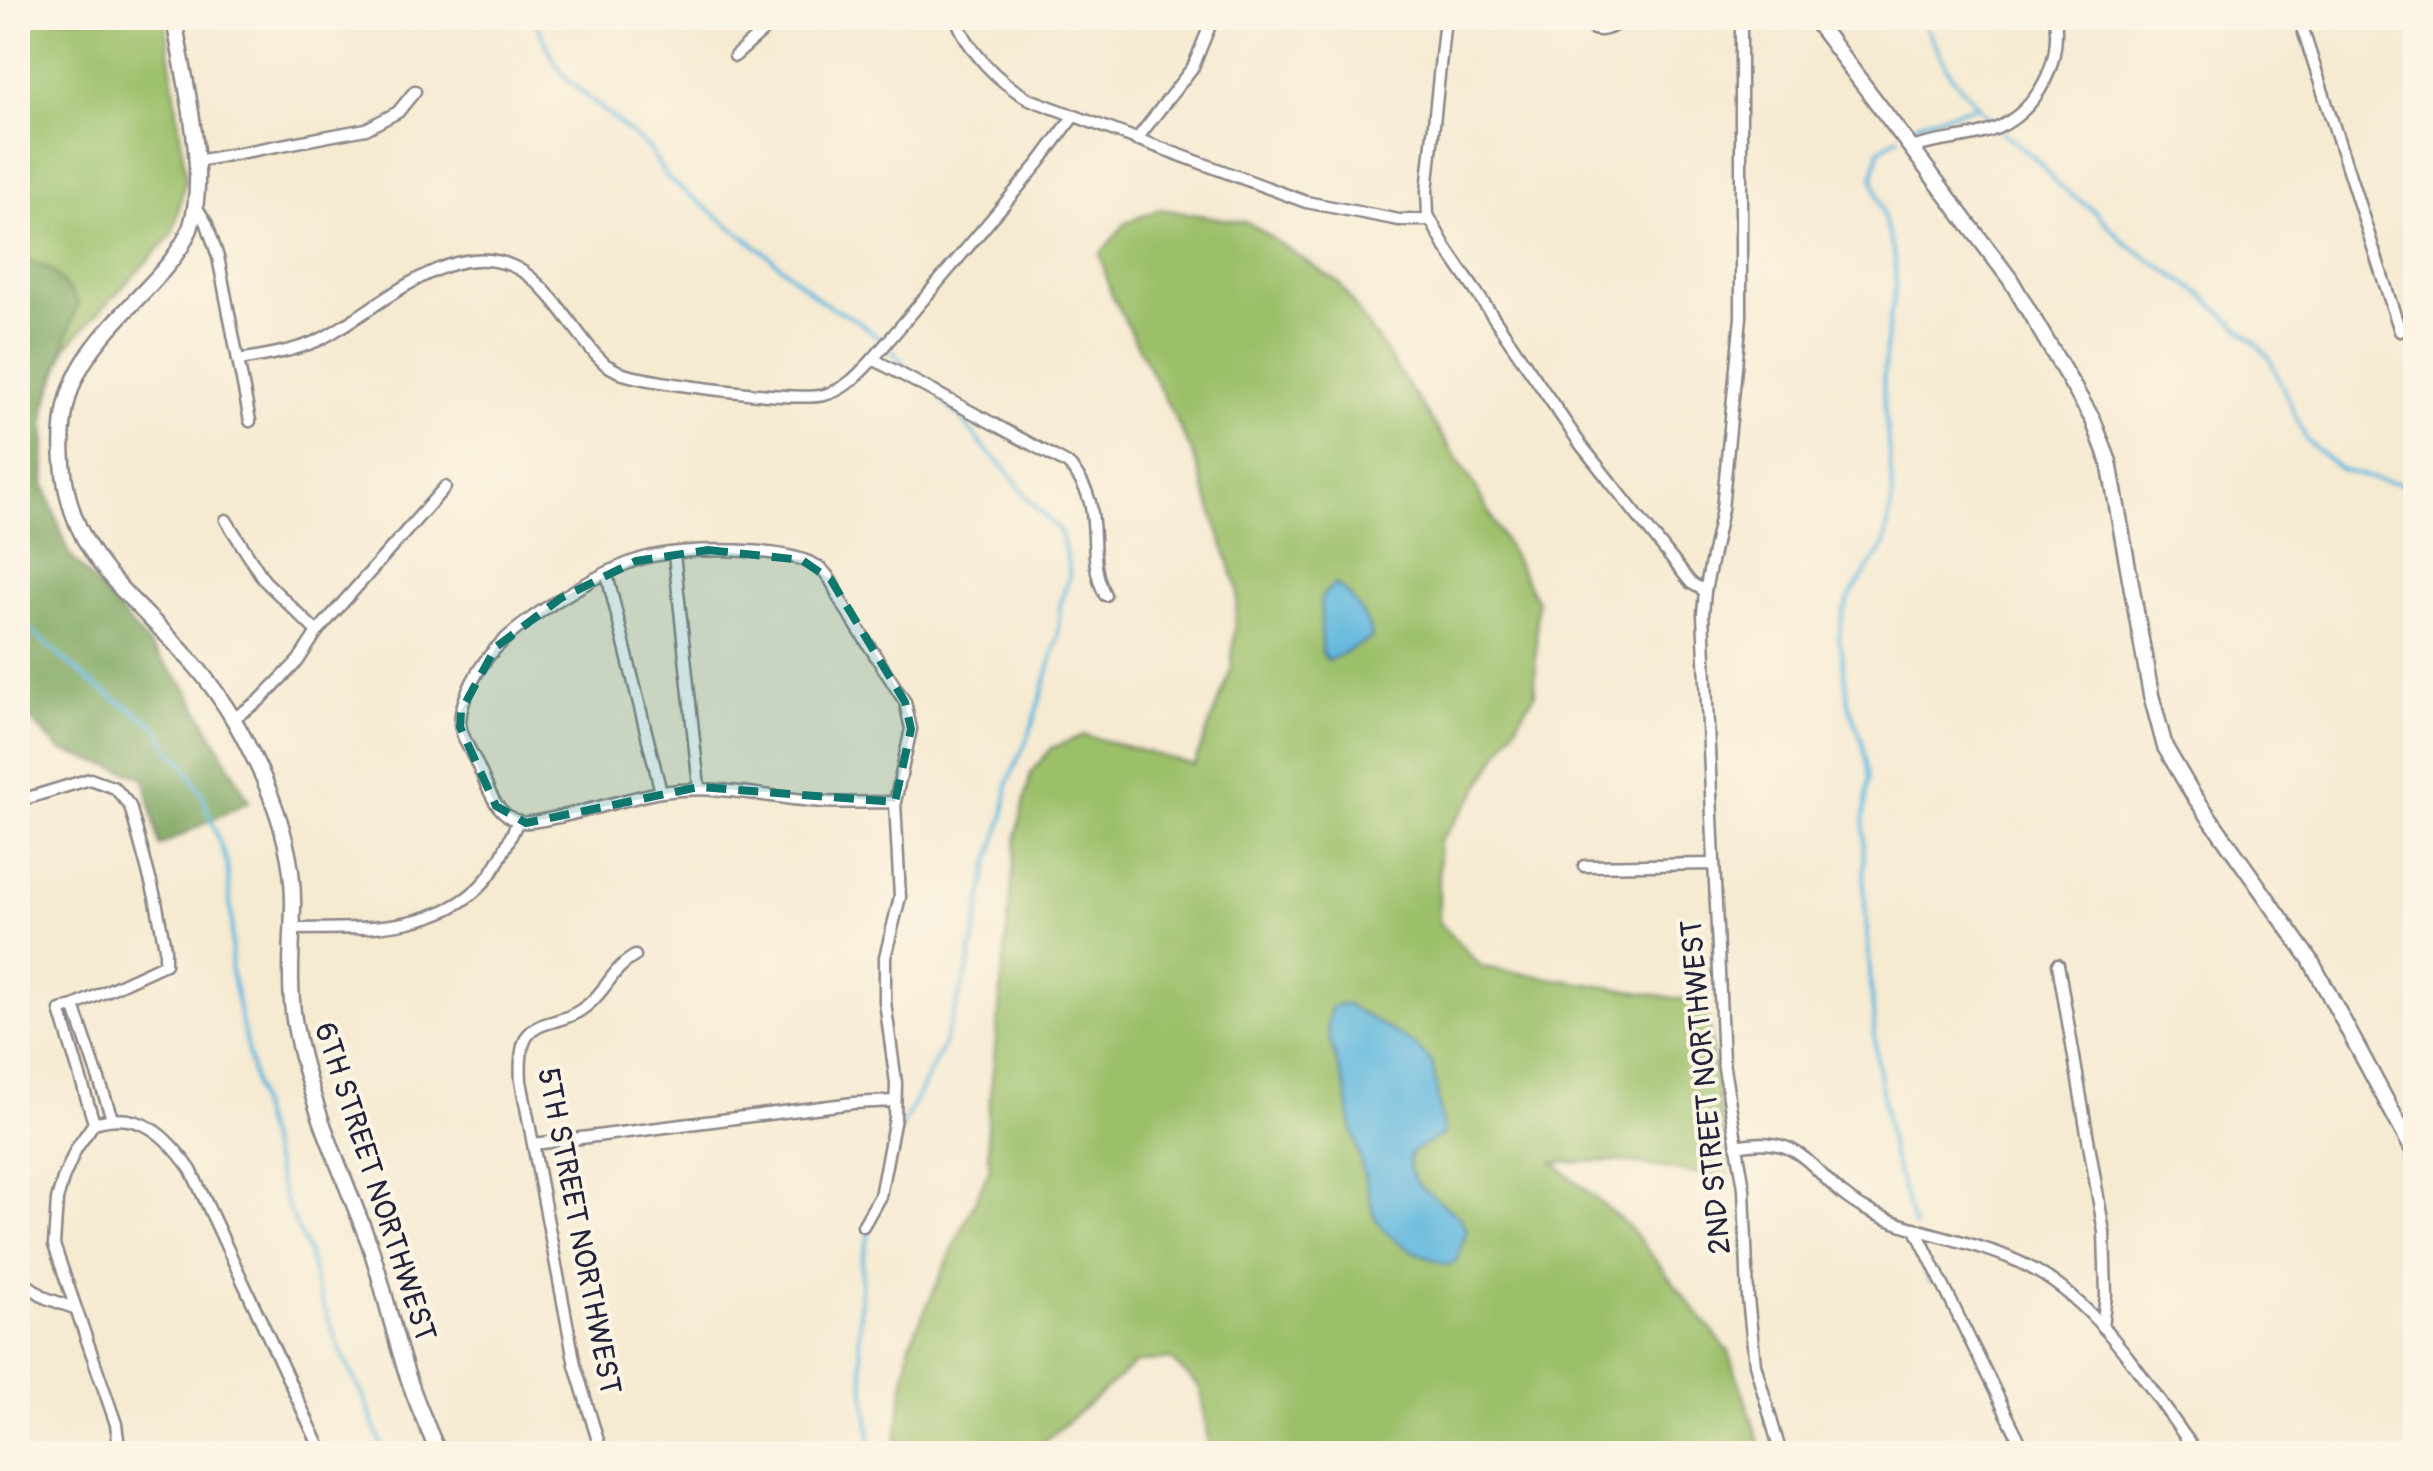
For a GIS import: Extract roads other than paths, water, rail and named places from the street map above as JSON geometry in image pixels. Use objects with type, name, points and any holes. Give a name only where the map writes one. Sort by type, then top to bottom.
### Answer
[{"type":"street","name":"6TH STREET NORTHWEST","points":[[174,18],[196,161],[196,206],[176,254],[102,337],[75,374],[64,413],[62,463],[67,498],[88,549],[120,590],[196,666],[234,718],[264,779],[286,841],[292,880],[290,970],[295,1027],[319,1116],[370,1248],[403,1362],[439,1454]]},
{"type":"street","points":[[735,56],[778,18]]},
{"type":"street","points":[[956,18],[968,43],[1008,85],[1029,99],[1306,202],[1399,220],[1430,220]]},
{"type":"street","points":[[1136,140],[1193,67],[1214,18]]},
{"type":"street","points":[[1445,18],[1427,191],[1430,220],[1582,446],[1691,583],[1705,592]]},
{"type":"street","points":[[1584,18],[1590,26],[1600,29],[1622,18]]},
{"type":"street","name":"2ND STREET NORTHWEST","points":[[1741,18],[1741,317],[1722,509],[1705,592],[1722,1062],[1744,1188],[1755,1364],[1781,1454]]},
{"type":"street","points":[[1813,18],[2010,279],[2093,420],[2109,462],[2151,695],[2166,746],[2192,792],[2310,958],[2416,1156]]},
{"type":"street","points":[[1910,149],[1933,141],[1983,134],[2019,115],[2035,99],[2047,77],[2056,40],[2055,18]]},
{"type":"street","points":[[2299,18],[2400,331]]},
{"type":"street","points":[[196,161],[366,128],[398,112],[415,91]]},
{"type":"street","points":[[238,360],[315,342],[445,264],[483,260],[513,266],[532,278],[606,365],[634,378],[822,396],[847,385],[873,359],[912,308],[1039,163],[1073,117]]},
{"type":"street","points":[[196,206],[218,256],[250,422]]},
{"type":"street","points":[[873,359],[1068,464],[1083,483],[1094,515],[1096,568],[1106,595]]},
{"type":"street","points":[[234,718],[272,690],[298,662],[317,632],[445,486]]},
{"type":"street","points":[[226,520],[264,580],[317,632]]},
{"type":"street","points":[[863,1226],[880,1196],[895,1118],[896,1083],[884,986],[885,957],[901,878],[896,802],[909,743],[909,715],[905,702],[823,571],[802,560],[735,550],[636,561],[561,598],[496,648],[468,693],[460,727],[496,806],[518,821],[534,822],[699,787],[817,802],[896,802]]},
{"type":"street","points":[[674,554],[699,787]]},
{"type":"street","points":[[607,575],[661,792]]},
{"type":"street","points":[[18,801],[90,779],[115,788],[130,806],[156,901],[165,964],[60,1010],[94,1123]]},
{"type":"street","points":[[292,929],[375,928],[458,905],[486,880],[518,821]]},
{"type":"street","points":[[1584,866],[1713,864]]},
{"type":"street","name":"5TH STREET NORTHWEST","points":[[602,1454],[575,1365],[520,1082],[522,1046],[528,1035],[545,1022],[568,1016],[590,1003],[618,967],[634,956]]},
{"type":"street","points":[[2058,964],[2104,1232],[2106,1295],[2102,1327]]},
{"type":"street","points":[[74,1006],[112,1118]]},
{"type":"street","points":[[534,1144],[895,1100]]},
{"type":"street","points":[[120,1454],[116,1424],[54,1245],[54,1220],[68,1165],[94,1123],[112,1118],[125,1118],[150,1128],[177,1150],[191,1170],[323,1454]]},
{"type":"street","points":[[2401,1128],[2416,1120]]},
{"type":"street","points":[[1736,1146],[1765,1142],[1788,1147],[1809,1161],[1852,1202],[2040,1271],[2067,1290],[2102,1327],[2198,1454]]},
{"type":"street","points":[[1915,1228],[2026,1454]]},
{"type":"street","points":[[18,1278],[46,1298],[74,1308]]},
{"type":"water","points":[[1334,584],[1358,607],[1372,638],[1328,661],[1321,652],[1321,597]]},
{"type":"water","points":[[1347,1005],[1412,1043],[1432,1062],[1444,1134],[1411,1153],[1409,1164],[1424,1190],[1458,1216],[1467,1230],[1456,1262],[1446,1265],[1405,1246],[1387,1233],[1374,1215],[1327,1026],[1331,1008]]},
{"type":"waterway","points":[[534,18],[568,80],[649,149],[667,178],[767,254],[821,301],[858,321],[916,377]]},
{"type":"waterway","points":[[1921,18],[1952,77],[1996,126],[2037,160],[2059,186],[2097,213],[2124,242],[2201,294],[2256,343],[2270,359],[2307,441],[2340,469],[2381,481],[2416,485]]},
{"type":"waterway","points":[[1906,131],[1920,122],[1976,106]]},
{"type":"waterway","points":[[1898,137],[1879,150],[1873,177],[1894,255],[1896,284],[1883,391],[1893,494],[1885,545],[1851,594],[1839,638],[1849,705],[1863,744],[1869,778],[1864,816],[1864,890],[1876,1052],[1891,1151],[1914,1227]]},
{"type":"waterway","points":[[895,1141],[942,1048],[968,970],[989,863],[1004,817],[1008,783],[1030,732],[1047,677],[1058,637],[1060,605],[1070,574],[1061,533],[941,400]]},
{"type":"waterway","points":[[18,620],[93,684],[155,725],[202,794],[227,863],[231,971],[261,1116],[284,1198],[308,1252],[317,1290],[385,1454]]},
{"type":"waterway","points":[[872,1454],[859,1337],[862,1261],[875,1212]]},
{"type":"waterway","points":[[1921,1250],[1929,1282]]}]
